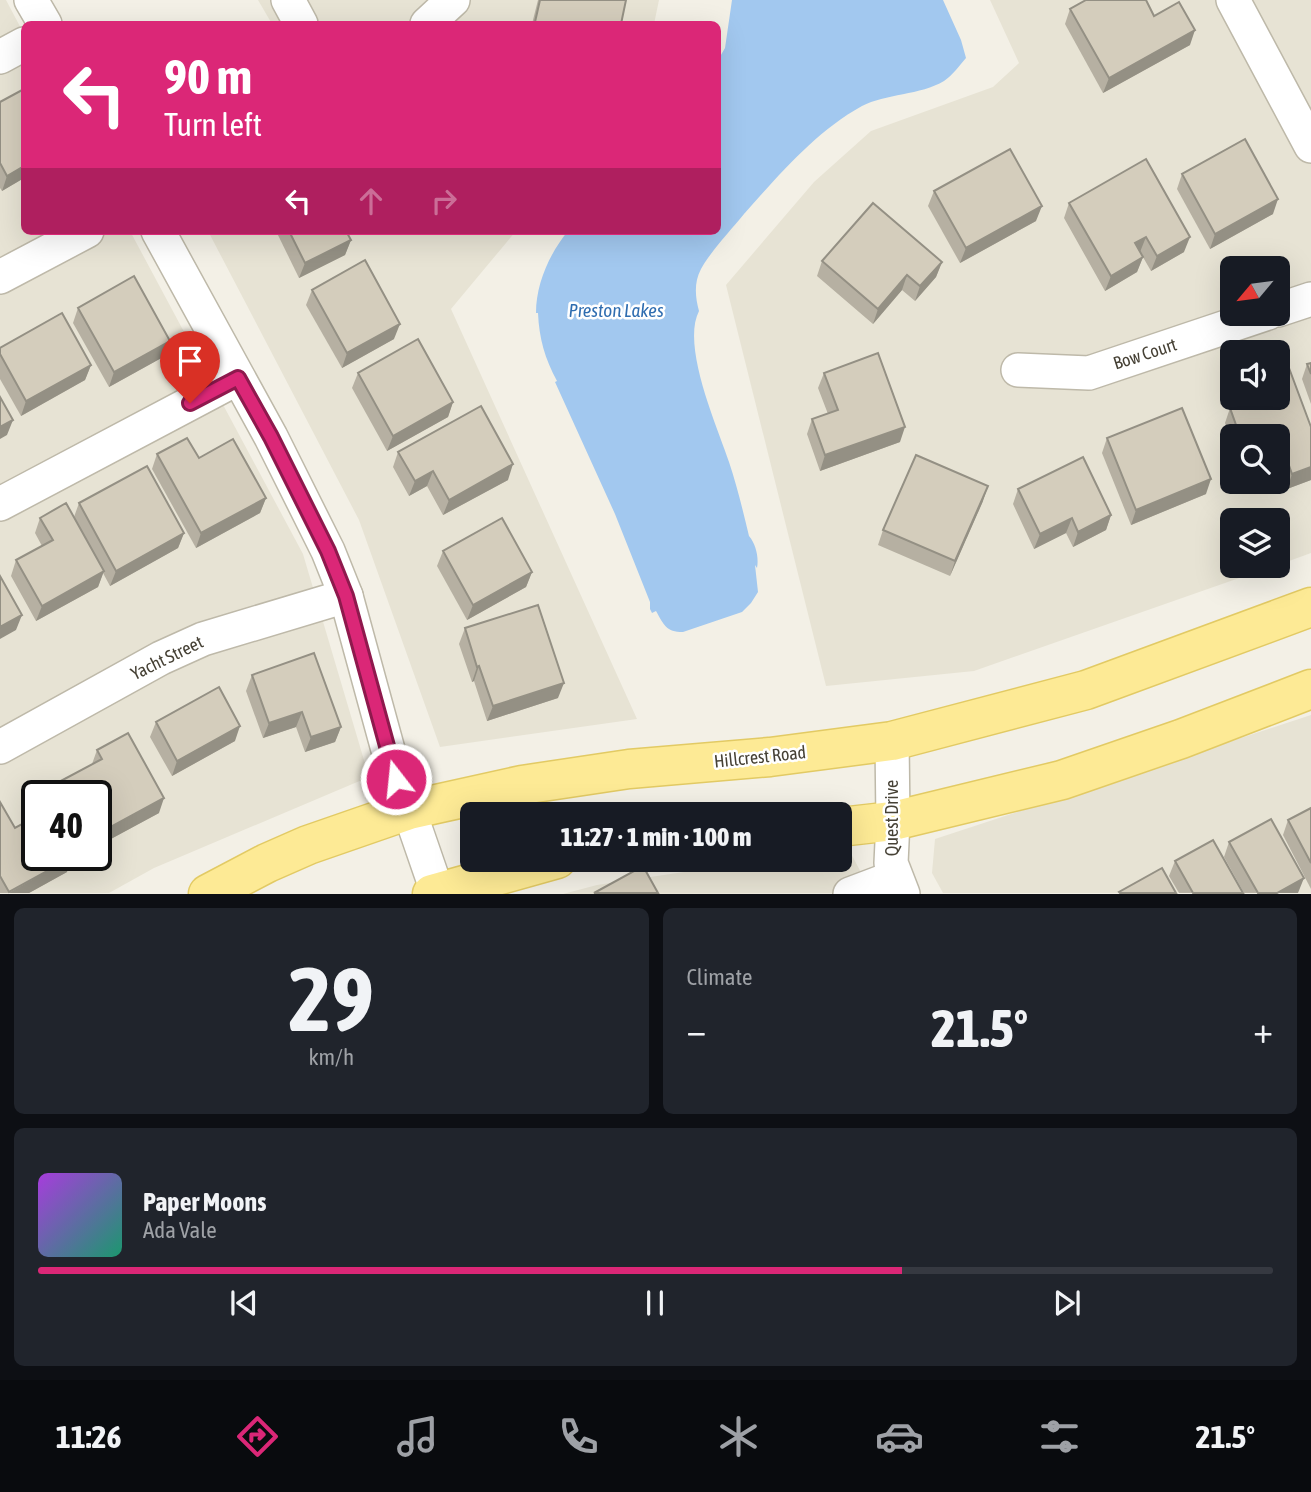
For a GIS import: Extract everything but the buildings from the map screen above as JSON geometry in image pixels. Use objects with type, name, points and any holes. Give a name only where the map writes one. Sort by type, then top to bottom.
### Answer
[{"type":"main road","name":"Hillcrest Road","points":[[208,894],[308,845],[409,810],[522,785],[629,769],[770,757],[892,741],[1086,690],[1311,607]]},
{"type":"main road","points":[[852,826],[893,821],[1062,780],[1181,740],[1311,689]]},
{"type":"main road","points":[[436,893],[511,872]]},
{"type":"street","points":[[32,0],[43,21]]},
{"type":"street","points":[[288,0],[299,21]]},
{"type":"street","points":[[431,21],[453,0]]},
{"type":"street","points":[[1233,0],[1311,146]]},
{"type":"street","points":[[0,57],[21,46]]},
{"type":"street","points":[[0,277],[79,235]]},
{"type":"street","points":[[160,235],[271,437],[322,540],[346,596],[396,779],[436,893]]},
{"type":"street","points":[[1290,306],[1311,299]]},
{"type":"street","name":"Bow Court","points":[[1018,370],[1089,373],[1229,326]]},
{"type":"street","points":[[0,504],[238,378]]},
{"type":"street","name":"Yacht Street","points":[[0,747],[161,658],[203,639],[346,596]]},
{"type":"street","name":"Quest Drive","points":[[892,741],[891,863],[899,885]]},
{"type":"street","points":[[850,894],[899,885]]},
{"type":"shaded area","points":[[0,0],[6,0],[21,28],[21,235],[132,235],[303,554],[369,777],[154,868],[109,893],[0,893]]},
{"type":"shaded area","points":[[258,0],[659,0],[655,21],[270,21]]},
{"type":"shaded area","points":[[990,0],[1311,0],[1311,553],[1290,561],[1290,508],[1220,508],[1220,578],[1239,578],[974,671],[826,686],[726,285],[814,182],[871,131],[993,87],[1019,63]]},
{"type":"shaded area","points":[[210,235],[513,235],[451,309],[637,719],[440,747],[359,520]]},
{"type":"shaded area","points":[[1311,715],[1311,893],[943,893],[932,873],[935,839]]},
{"type":"shaded area","points":[[852,856],[872,893],[563,894],[597,885],[684,872],[852,872]]},
{"type":"water","name":"Preston Lakes","points":[[732,0],[943,0],[966,58],[953,73],[935,86],[871,102],[829,128],[771,184],[721,241],[701,269],[696,290],[699,311],[694,344],[697,365],[732,471],[749,536],[756,551],[758,592],[742,612],[677,632],[666,627],[656,611],[652,613],[650,609],[650,602],[615,514],[555,382],[557,381],[541,340],[536,313],[538,291],[545,269],[565,235],[721,235],[721,55],[725,48]]},
{"type":"route","points":[[190,403],[238,378],[271,437],[328,551],[346,596],[396,779]]}]
